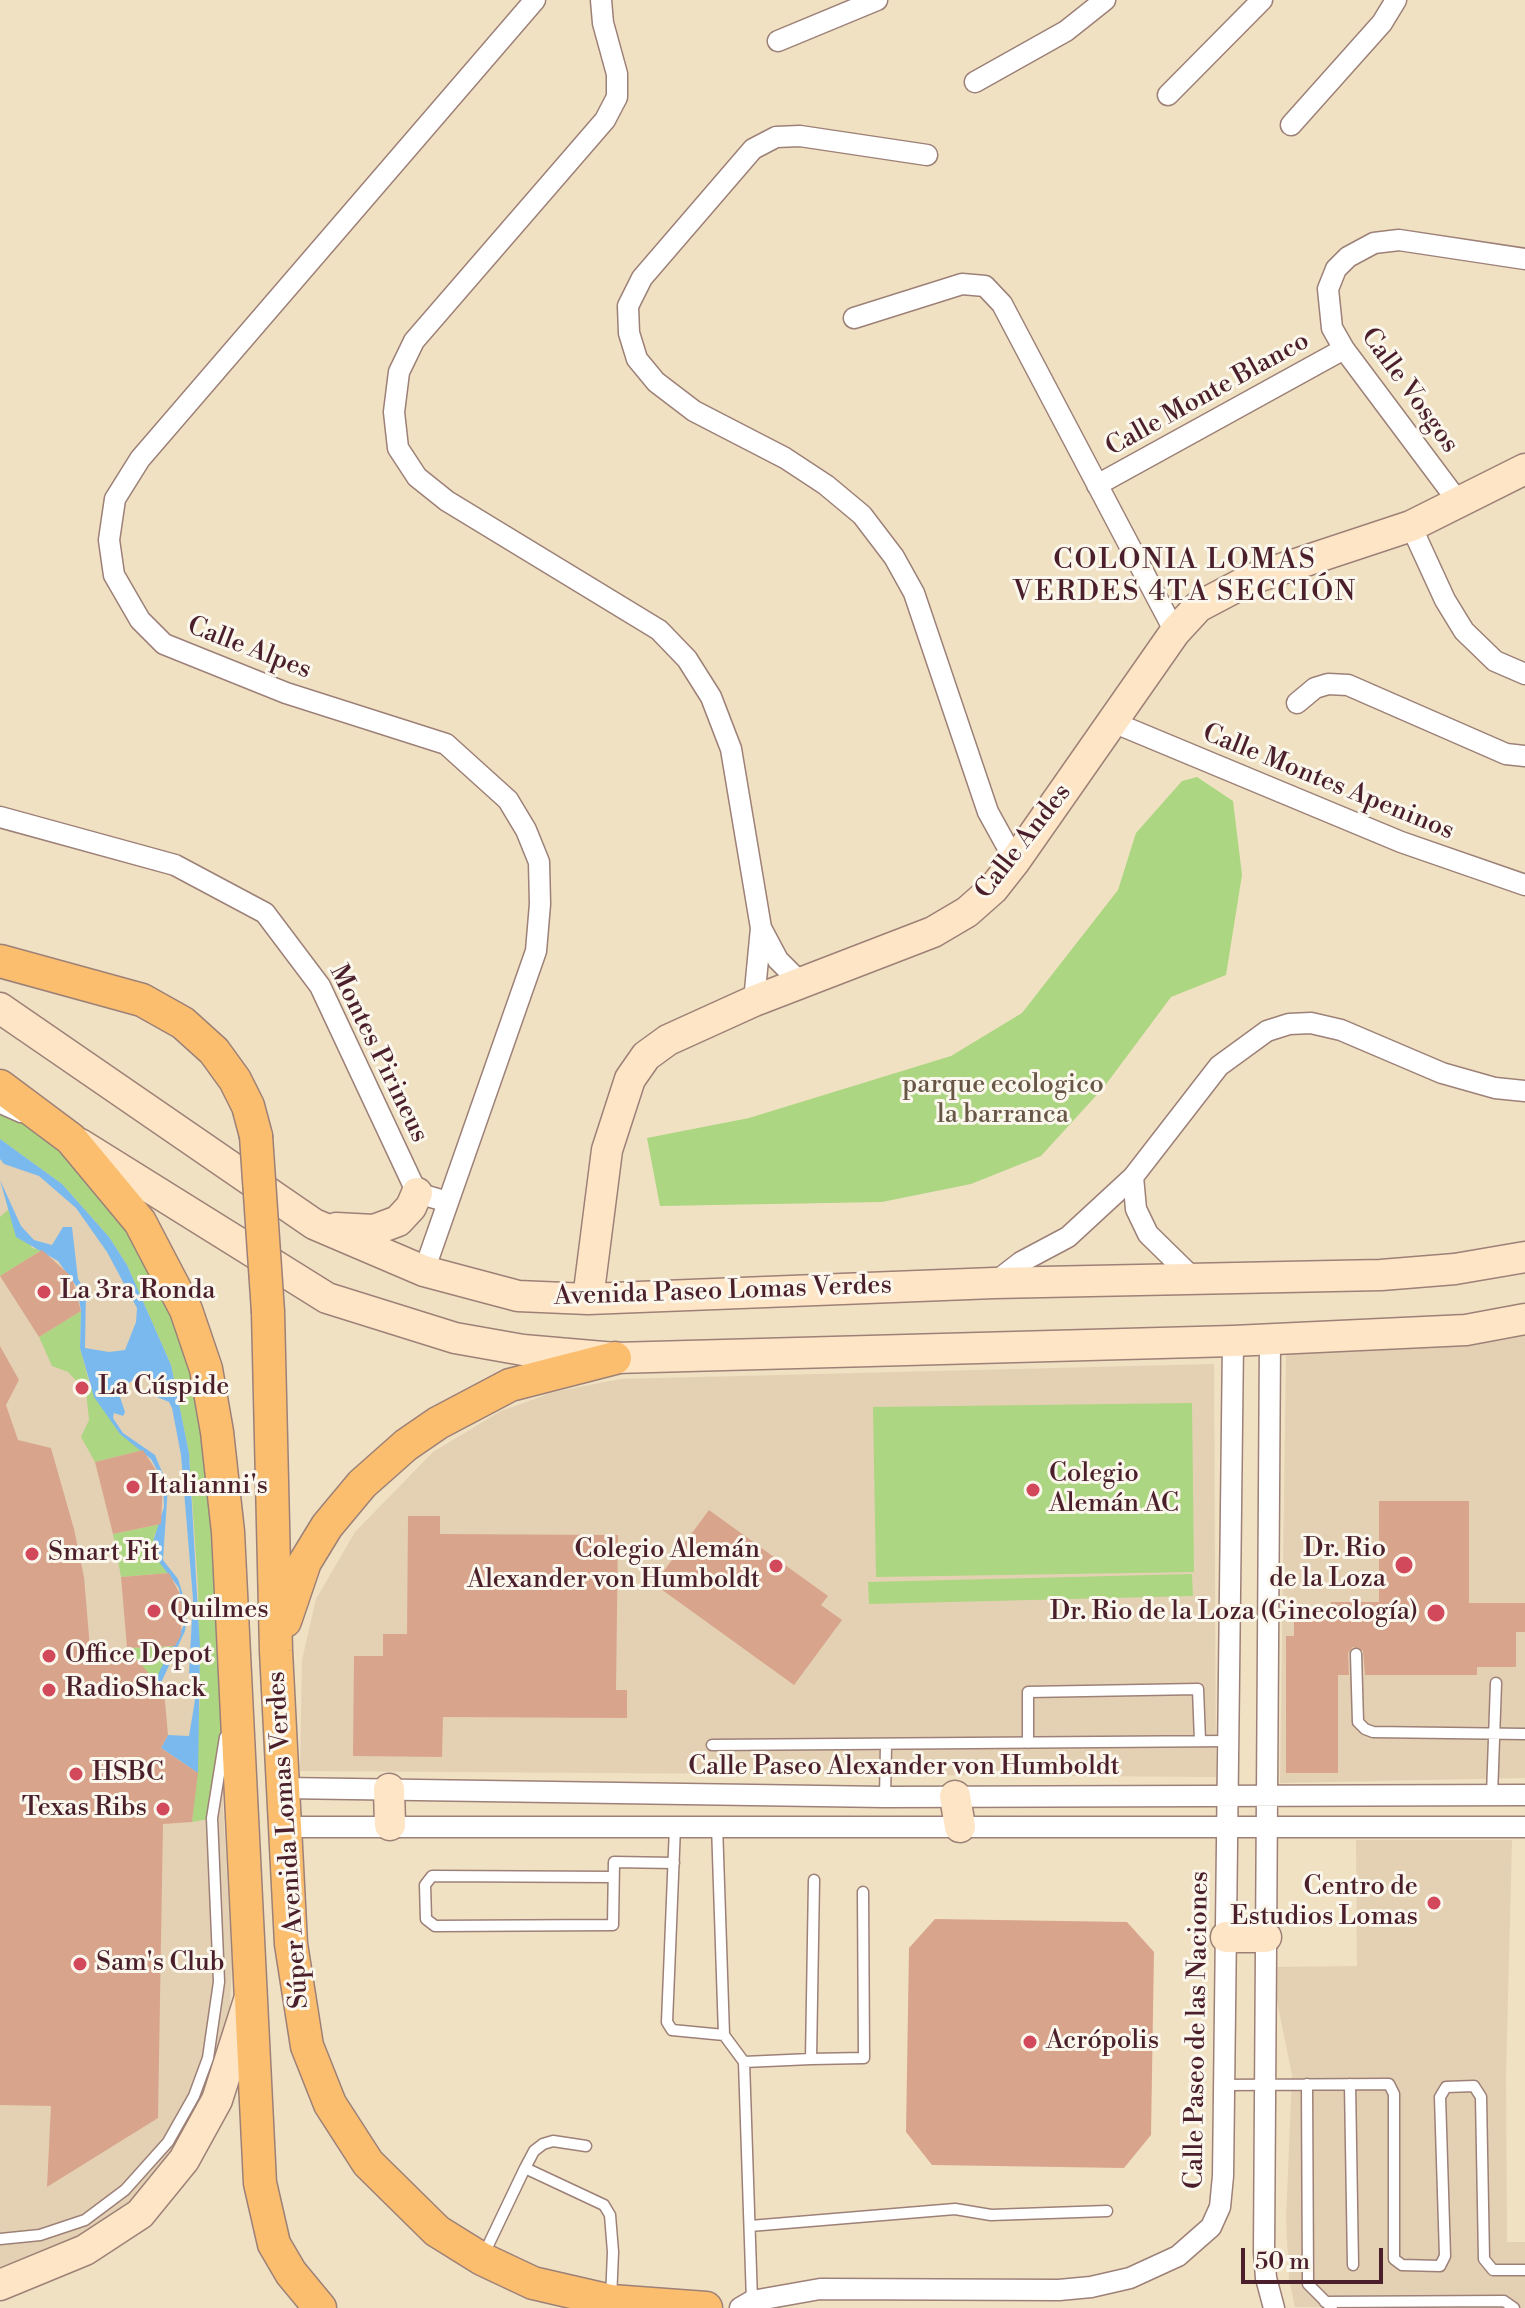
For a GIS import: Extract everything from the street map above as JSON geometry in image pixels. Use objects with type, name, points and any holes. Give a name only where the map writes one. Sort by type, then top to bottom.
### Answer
[{"type":"main road","name":"Calle Andes","points":[[588,1299],[607,1150],[630,1079],[646,1056],[668,1040],[754,1001],[933,932],[967,912],[993,889],[1015,861],[1115,723],[1175,632],[1198,607],[1225,590],[1411,526],[1457,500],[1525,469]]},
{"type":"main road","name":"Súper Avenida Lomas Verdes","points":[[0,961],[142,1000],[183,1023],[214,1051],[235,1080],[248,1106],[256,1136],[268,1312],[276,1651],[297,1997],[307,2046],[330,2104],[368,2163],[437,2231],[482,2259],[533,2283],[611,2301],[706,2308]]},
{"type":"main road","name":"Avenida Paseo Lomas Verdes","points":[[0,1008],[314,1224],[424,1271],[518,1296],[588,1299],[994,1283],[1381,1275],[1455,1269],[1525,1257]]},
{"type":"main road","points":[[0,1086],[71,1139],[327,1298],[455,1338],[523,1350],[615,1358],[1270,1340],[1466,1330],[1525,1319]]},
{"type":"main road","name":"Súper Avenida Lomas Verdes","points":[[71,1139],[132,1212],[160,1254],[186,1310],[206,1369],[217,1432],[228,1532],[260,2183],[274,2244],[291,2273],[320,2308]]},
{"type":"main road","points":[[314,1224],[351,1231],[374,1230],[398,1221],[417,1193]]},
{"type":"main road","points":[[276,1651],[305,1562],[327,1526],[362,1484],[406,1445],[438,1423],[510,1385],[615,1358]]},
{"type":"main road","points":[[389,1789],[390,1825]]},
{"type":"main road","points":[[955,1796],[960,1827]]},
{"type":"main road","points":[[1226,1937],[1266,1937]]},
{"type":"main road","points":[[6,2286],[85,2250],[140,2214],[175,2170],[217,2100],[249,1998]]},
{"type":"street","name":"Calle Alpes","points":[[424,1271],[536,951],[540,904],[539,862],[526,830],[508,800],[446,744],[272,688],[164,644],[140,620],[114,575],[109,540],[115,499],[140,459],[535,0]]},
{"type":"street","points":[[601,0],[603,23],[617,74],[617,97],[605,120],[414,341],[399,372],[394,412],[398,448],[417,477],[447,501],[659,630],[687,659],[711,697],[731,749],[761,928],[754,1001]]},
{"type":"street","points":[[778,41],[877,0]]},
{"type":"street","points":[[975,82],[1066,31],[1105,0]]},
{"type":"street","points":[[1168,95],[1262,0]]},
{"type":"street","points":[[1291,125],[1382,23],[1396,0]]},
{"type":"street","points":[[927,155],[800,136],[776,137],[753,149],[642,278],[628,306],[629,333],[637,359],[656,382],[694,411],[785,458],[826,485],[862,515],[894,557],[914,593],[988,812],[1015,861]]},
{"type":"street","name":"Calle Vosgos","points":[[1457,500],[1344,349],[1332,328],[1328,289],[1336,269],[1348,257],[1374,243],[1399,240],[1525,259]]},
{"type":"street","points":[[854,318],[962,284],[985,286],[1002,304],[1175,632]]},
{"type":"street","name":"Calle Monte Blanco","points":[[1097,485],[1344,349]]},
{"type":"street","points":[[1411,526],[1445,600],[1464,631],[1495,661],[1522,668]]},
{"type":"street","points":[[1297,703],[1315,688],[1328,684],[1348,685],[1506,754],[1525,756]]},
{"type":"street","name":"Calle Montes Apeninos","points":[[1115,723],[1401,842],[1525,885]]},
{"type":"street","name":"Montes Pirineus","points":[[0,817],[175,865],[265,913],[320,986],[417,1193]]},
{"type":"street","points":[[761,928],[778,960],[801,983]]},
{"type":"street","points":[[994,1283],[1021,1262],[1068,1237],[1133,1177],[1219,1066],[1267,1031],[1289,1024],[1311,1023],[1341,1030],[1442,1073],[1495,1088],[1525,1091]]},
{"type":"street","points":[[1133,1177],[1136,1209],[1148,1234],[1196,1281]]},
{"type":"street","points":[[417,1193],[448,1202]]},
{"type":"street","points":[[1270,1340],[1264,2252],[1266,2278],[1274,2308]]},
{"type":"street","name":"Calle Paseo de las Naciones","points":[[746,2304],[820,2289],[1059,2290],[1111,2283],[1154,2268],[1197,2242],[1211,2227],[1220,2207],[1224,2085],[1233,1341]]},
{"type":"street","name":"Calle Paseo Alexander von Humboldt","points":[[284,1788],[885,1797],[1525,1795]]},
{"type":"street","points":[[285,1827],[1525,1827]]},
{"type":"lane","points":[[0,1108],[71,1139]]},
{"type":"lane","points":[[1356,1654],[1358,1722],[1365,1729],[1373,1732],[1525,1734]]},
{"type":"lane","points":[[0,2236],[13,2239],[85,2220],[125,2190],[168,2142],[194,2096],[208,2058],[219,1982],[212,1818],[235,1671]]},
{"type":"lane","points":[[1492,1795],[1496,1683]]},
{"type":"lane","points":[[1028,1743],[1028,1692],[1198,1689],[1200,1741]]},
{"type":"lane","points":[[712,1745],[1229,1741]]},
{"type":"lane","points":[[885,1797],[886,1745]]},
{"type":"lane","points":[[675,1825],[667,2022],[672,2030],[724,2035]]},
{"type":"lane","points":[[717,1825],[724,2035],[744,2062],[750,2226],[746,2304]]},
{"type":"lane","points":[[613,1877],[432,1876],[425,1885],[426,1919],[435,1926],[613,1925],[614,1862],[674,1863]]},
{"type":"lane","points":[[811,2059],[814,1880]]},
{"type":"lane","points":[[744,2062],[864,2058],[863,1892]]},
{"type":"lane","points":[[1307,2084],[1308,2284],[1328,2305],[1504,2301],[1514,2308]]},
{"type":"lane","points":[[1350,2084],[1353,2265]]},
{"type":"lane","points":[[1224,2085],[1389,2084],[1394,2094],[1394,2259],[1402,2265],[1440,2266],[1445,2256],[1440,2097],[1446,2087],[1474,2086],[1481,2097],[1484,2259],[1493,2270],[1525,2270]]},
{"type":"lane","points":[[482,2259],[534,2151],[553,2141],[586,2146]]},
{"type":"lane","points":[[525,2168],[604,2205],[610,2215],[613,2252],[611,2301]]},
{"type":"lane","points":[[750,2226],[955,2209],[991,2215],[1107,2211]]},
{"type":"shaded area","points":[[0,1099],[177,1320],[225,1711],[223,1806],[232,1965],[230,2004],[211,2090],[177,2149],[138,2198],[88,2233],[0,2272]]},
{"type":"shaded area","name":"Dr. Rio de la Loza","points":[[1525,1333],[1525,1778],[1280,1783],[1286,1353]]},
{"type":"shaded area","name":"Colegio Alemán Alexander von Humboldt","points":[[1214,1364],[1216,1777],[300,1771],[302,1660],[316,1599],[355,1532],[433,1452],[501,1411],[554,1392],[620,1379]]},
{"type":"shaded area","points":[[1356,1840],[1512,1840],[1506,2075],[1507,2242],[1525,2242],[1525,2308],[1295,2307],[1289,2279],[1286,2220],[1292,2075],[1270,1967],[1357,1966]]},
{"type":"green space","name":"parque ecologico la barranca","points":[[1197,777],[1233,801],[1242,875],[1226,975],[1171,997],[1104,1087],[1041,1156],[971,1184],[882,1202],[660,1206],[647,1138],[749,1118],[951,1056],[1022,1013],[1118,890],[1136,833],[1182,781]]},
{"type":"green space","points":[[0,1099],[65,1142],[103,1189],[177,1320],[208,1433],[225,1711],[209,1819],[192,1822],[200,1698],[198,1586],[189,1453],[171,1365],[127,1265],[109,1237],[62,1184],[0,1139]]},
{"type":"green space","points":[[10,1208],[32,1248],[42,1250],[0,1276],[0,1217]]},
{"type":"green space","points":[[81,1311],[80,1347],[90,1386],[120,1434],[143,1450],[95,1462],[81,1437],[89,1420],[86,1391],[68,1372],[52,1366],[39,1337]]},
{"type":"green space","name":"Colegio Alemán AC","points":[[1192,1403],[1194,1572],[876,1577],[873,1407]]},
{"type":"green space","points":[[161,1524],[154,1536],[163,1567],[169,1573],[121,1577],[113,1534]]},
{"type":"green space","points":[[1192,1574],[1193,1596],[869,1604],[868,1582]]},
{"type":"green space","points":[[175,1646],[156,1681],[147,1672],[126,1662],[127,1648]]},
{"type":"water","points":[[0,1139],[62,1184],[109,1237],[127,1265],[171,1365],[189,1453],[200,1648],[198,1773],[161,1748],[168,1735],[189,1736],[195,1700],[189,1673],[193,1599],[181,1455],[172,1408],[169,1402],[157,1397],[153,1383],[145,1377],[137,1377],[118,1391],[125,1412],[123,1416],[114,1413],[113,1418],[123,1433],[155,1455],[168,1486],[163,1560],[178,1579],[188,1611],[185,1631],[160,1685],[156,1681],[160,1670],[184,1625],[179,1588],[156,1558],[152,1545],[164,1507],[163,1481],[151,1459],[120,1434],[94,1397],[80,1348],[81,1311],[77,1287],[58,1261],[16,1237],[0,1180],[21,1226],[34,1240],[52,1245],[63,1227],[72,1227],[78,1279],[86,1291],[85,1348],[109,1352],[125,1350],[136,1322],[137,1308],[107,1252],[76,1208],[39,1176],[4,1164],[0,1159]]},
{"type":"building","name":"La 3ra Ronda","points":[[42,1250],[72,1277],[81,1311],[39,1337],[0,1276]]},
{"type":"building","points":[[0,1346],[19,1380],[6,1405],[18,1440],[51,1448],[84,1577],[91,1660],[137,1660],[164,1690],[168,1735],[161,1748],[198,1773],[192,1822],[163,1824],[158,2118],[47,2187],[51,2106],[0,2105]]},
{"type":"building","name":"Italianni's","points":[[143,1450],[163,1481],[161,1524],[113,1534],[95,1462]]},
{"type":"building","points":[[1379,1501],[1469,1501],[1469,1603],[1525,1603],[1525,1632],[1516,1632],[1516,1667],[1477,1667],[1477,1675],[1365,1675],[1363,1651],[1353,1647],[1348,1653],[1349,1675],[1338,1675],[1338,1773],[1286,1773],[1286,1636],[1294,1636],[1294,1618],[1331,1618],[1331,1602],[1379,1602]]},
{"type":"building","points":[[709,1510],[828,1596],[821,1605],[842,1620],[794,1685],[654,1584]]},
{"type":"building","points":[[408,1516],[440,1516],[440,1534],[618,1535],[616,1690],[627,1690],[627,1718],[443,1717],[442,1757],[353,1756],[354,1656],[383,1656],[383,1634],[407,1634]]},
{"type":"building","name":"Quilmes","points":[[169,1573],[182,1598],[181,1635],[175,1646],[127,1648],[121,1577]]},
{"type":"building","name":"Acrópolis","points":[[935,1919],[1127,1922],[1154,1952],[1151,2135],[1124,2168],[932,2165],[906,2132],[909,1948]]},
{"type":"place","name":"La 3ra Ronda","points":[[44,1292]]},
{"type":"place","name":"La Cúspide","points":[[82,1388]]},
{"type":"place","name":"Italianni's","points":[[133,1487]]},
{"type":"place","name":"Colegio Alemán AC","points":[[1033,1490]]},
{"type":"place","name":"Smart Fit","points":[[32,1554]]},
{"type":"place","name":"Dr. Rio de la Loza","points":[[1404,1565]]},
{"type":"place","name":"Colegio Alemán Alexander von Humboldt","points":[[776,1566]]},
{"type":"place","name":"Quilmes","points":[[154,1611]]},
{"type":"place","name":"Dr. Rio de la Loza (Ginecología)","points":[[1436,1613]]},
{"type":"place","name":"Office Depot","points":[[49,1656]]},
{"type":"place","name":"RadioShack","points":[[49,1690]]},
{"type":"place","name":"HSBC","points":[[76,1774]]},
{"type":"place","name":"Texas Ribs","points":[[163,1809]]},
{"type":"place","name":"Centro de Estudios Lomas","points":[[1434,1903]]},
{"type":"place","name":"Sam's Club","points":[[80,1964]]},
{"type":"place","name":"Acrópolis","points":[[1030,2042]]},
{"type":"district","name":"COLONIA LOMAS VERDES 4TA SECCIÓN","points":[[1185,577]]}]
